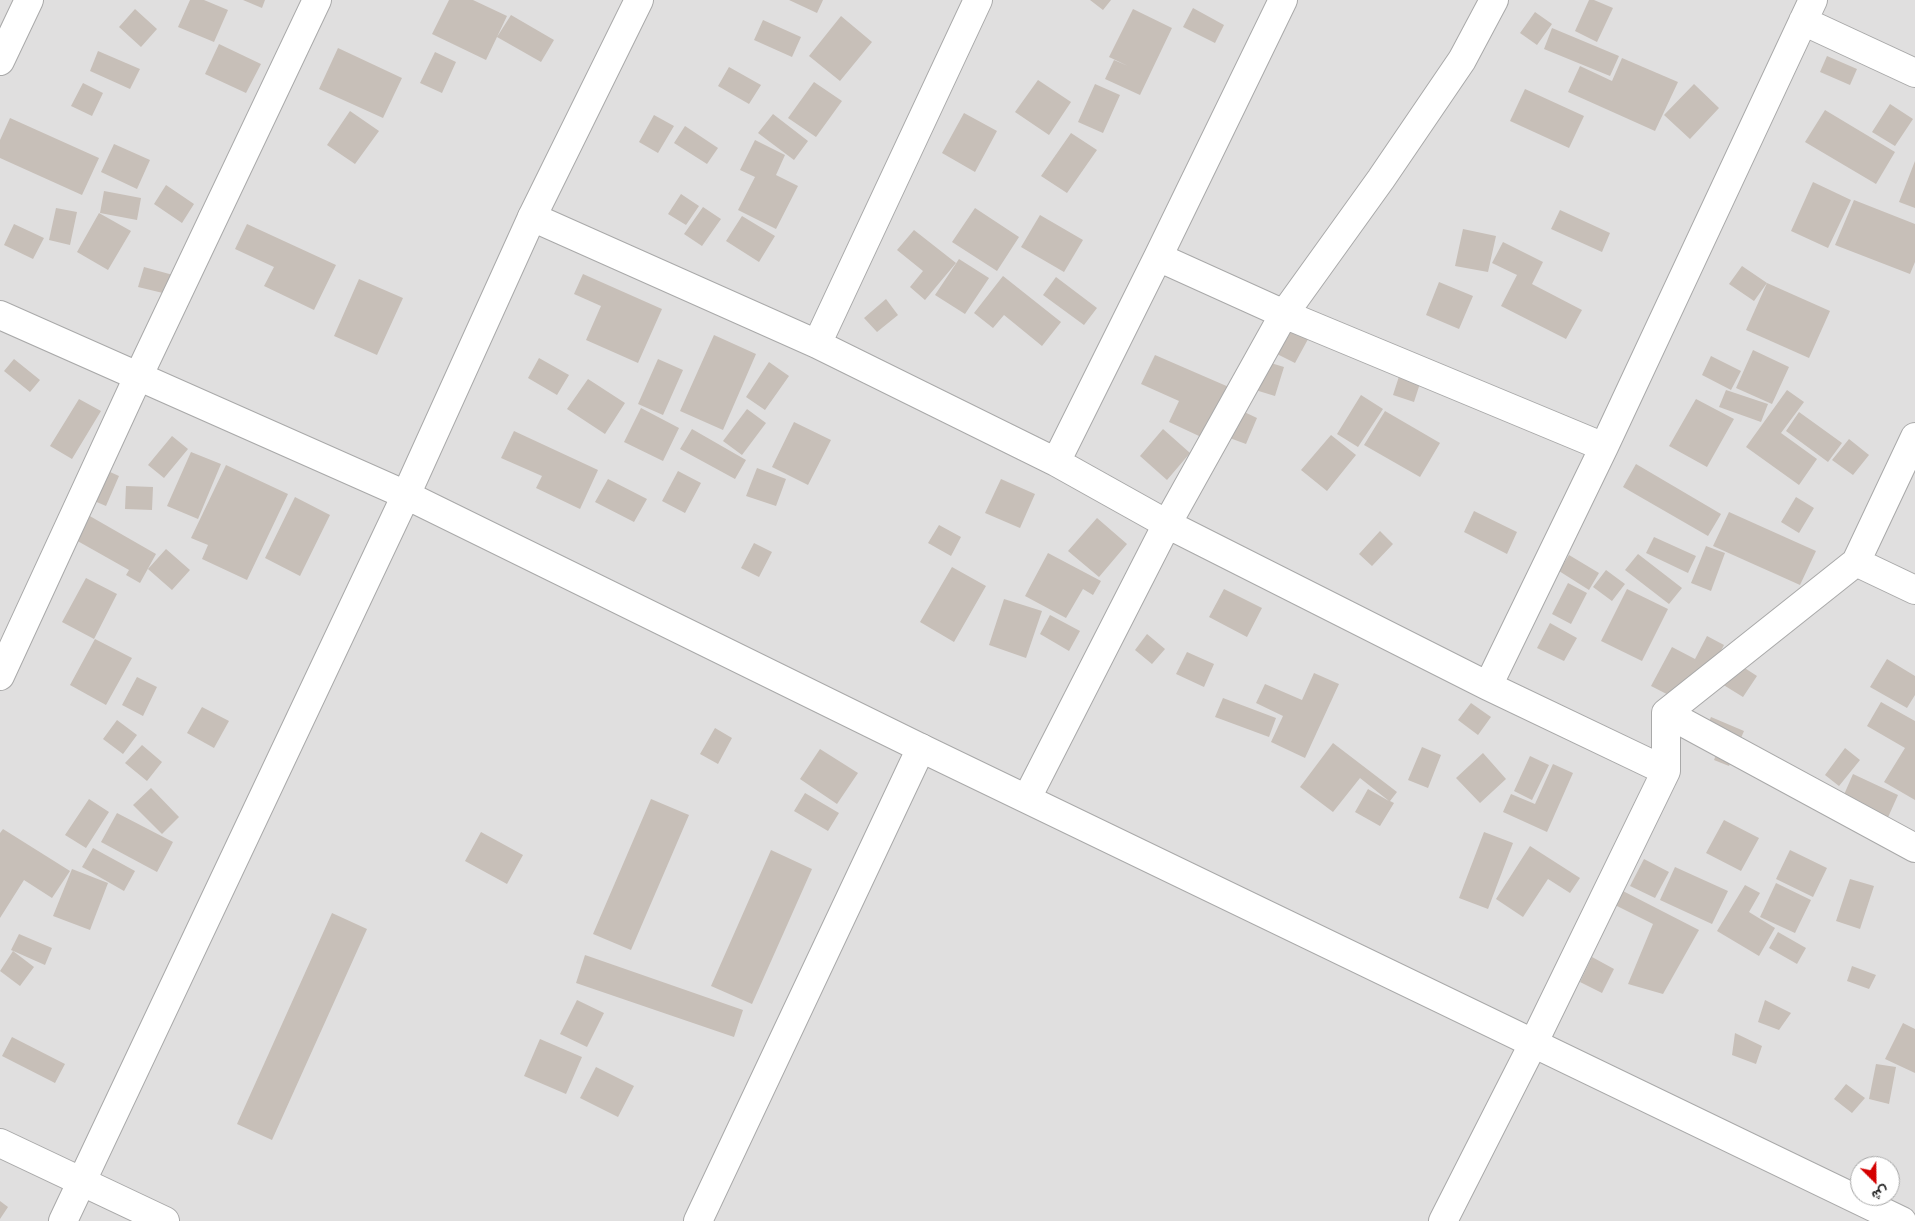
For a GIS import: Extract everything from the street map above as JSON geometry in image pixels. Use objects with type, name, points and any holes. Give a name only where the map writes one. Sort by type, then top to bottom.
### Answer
[{"type":"street","points":[[0,61],[29,0]]},
{"type":"street","points":[[0,676],[138,377],[317,0]]},
{"type":"street","points":[[63,1221],[406,495],[532,217],[639,0]]},
{"type":"street","points":[[816,344],[978,0]]},
{"type":"street","points":[[1056,462],[1283,0]]},
{"type":"street","points":[[1027,798],[1168,524],[1284,314],[1381,179],[1462,60],[1494,0]]},
{"type":"street","points":[[1488,686],[1604,447],[1808,11],[1915,73]]},
{"type":"street","points":[[532,217],[816,344],[1056,462],[1168,524],[1488,686],[1666,771]]},
{"type":"street","points":[[1158,257],[1284,314],[1604,447]]},
{"type":"street","points":[[0,315],[406,495],[921,748],[1902,1221]]},
{"type":"street","points":[[1666,713],[1856,562],[1915,437]]},
{"type":"street","points":[[1856,562],[1915,590]]},
{"type":"street","points":[[1443,1221],[1533,1044],[1666,771],[1666,713]]},
{"type":"street","points":[[1666,713],[1915,848]]},
{"type":"street","points":[[698,1221],[921,748]]},
{"type":"street","points":[[0,1143],[165,1221]]},
{"type":"shaded area","points":[[0,0],[1915,0],[1915,1221],[0,1221]]},
{"type":"building","points":[[190,0],[204,0],[228,10],[214,42],[178,27]]},
{"type":"building","points":[[243,0],[265,0],[262,8]]},
{"type":"building","points":[[449,0],[473,0],[507,16],[486,60],[432,34]]},
{"type":"building","points":[[789,0],[823,0],[817,13]]},
{"type":"building","points":[[1090,0],[1111,0],[1103,10]]},
{"type":"building","points":[[1589,0],[1594,0],[1613,8],[1597,42],[1575,31]]},
{"type":"building","points":[[1193,8],[1224,25],[1215,43],[1183,27]]},
{"type":"building","points":[[135,9],[157,29],[141,47],[119,27]]},
{"type":"building","points":[[1133,9],[1172,28],[1140,95],[1105,79],[1114,60],[1128,66],[1109,57]]},
{"type":"building","points":[[1535,12],[1552,24],[1537,45],[1520,33]]},
{"type":"building","points":[[511,15],[554,40],[541,62],[497,37]]},
{"type":"building","points":[[841,16],[872,42],[840,81],[809,56]]},
{"type":"building","points":[[763,20],[801,37],[792,57],[754,40]]},
{"type":"building","points":[[1552,28],[1619,56],[1610,76],[1544,49]]},
{"type":"building","points":[[219,44],[261,64],[246,93],[205,74]]},
{"type":"building","points":[[338,48],[402,78],[383,118],[319,89]]},
{"type":"building","points":[[98,51],[140,69],[130,89],[90,71]]},
{"type":"building","points":[[435,52],[456,62],[442,93],[420,83]]},
{"type":"building","points":[[1827,56],[1857,69],[1850,85],[1820,72]]},
{"type":"building","points":[[1622,58],[1678,82],[1655,131],[1568,92],[1580,66],[1612,81]]},
{"type":"building","points":[[729,67],[761,85],[749,104],[718,86]]},
{"type":"building","points":[[1038,80],[1071,102],[1049,135],[1015,112]]},
{"type":"building","points":[[814,82],[842,101],[816,137],[788,118]]},
{"type":"building","points":[[83,83],[103,93],[92,116],[71,106]]},
{"type":"building","points":[[1095,84],[1120,95],[1103,133],[1078,122]]},
{"type":"building","points":[[1694,84],[1719,108],[1690,139],[1664,115]]},
{"type":"building","points":[[1525,89],[1584,116],[1569,148],[1510,121]]},
{"type":"building","points":[[1890,104],[1913,119],[1895,146],[1872,132]]},
{"type":"building","points":[[1825,110],[1895,152],[1876,184],[1805,142]]},
{"type":"building","points":[[350,111],[379,131],[355,164],[327,145]]},
{"type":"building","points":[[964,113],[997,131],[975,172],[942,153]]},
{"type":"building","points":[[773,114],[808,141],[794,160],[758,133]]},
{"type":"building","points":[[654,115],[674,126],[658,153],[639,142]]},
{"type":"building","points":[[10,118],[99,158],[82,195],[0,158],[0,140]]},
{"type":"building","points":[[685,126],[718,148],[707,164],[674,143]]},
{"type":"building","points":[[1071,133],[1097,150],[1067,193],[1041,176]]},
{"type":"building","points":[[755,140],[785,155],[776,175],[798,186],[776,229],[738,210],[755,177],[740,170]]},
{"type":"building","points":[[114,144],[150,160],[137,189],[101,172]]},
{"type":"building","points":[[1915,161],[1915,208],[1899,202]]},
{"type":"building","points":[[1813,182],[1851,200],[1828,248],[1791,231]]},
{"type":"building","points":[[166,185],[194,204],[182,223],[154,204]]},
{"type":"building","points":[[104,191],[141,198],[137,220],[100,213]]},
{"type":"building","points":[[681,194],[699,206],[686,225],[668,214]]},
{"type":"building","points":[[1854,200],[1915,224],[1915,262],[1910,274],[1835,245]]},
{"type":"building","points":[[703,207],[721,219],[702,246],[684,234]]},
{"type":"building","points":[[56,208],[77,212],[70,245],[49,240]]},
{"type":"building","points":[[975,208],[1019,237],[997,271],[952,242]]},
{"type":"building","points":[[1560,210],[1610,233],[1602,252],[1551,229]]},
{"type":"building","points":[[99,213],[131,231],[108,270],[77,252]]},
{"type":"building","points":[[1040,215],[1083,240],[1064,272],[1021,247]]},
{"type":"building","points":[[742,216],[775,236],[759,262],[726,241]]},
{"type":"building","points":[[14,224],[44,238],[33,259],[4,245]]},
{"type":"building","points":[[247,224],[336,265],[314,310],[264,286],[274,267],[235,249]]},
{"type":"building","points":[[1463,229],[1496,236],[1488,272],[1455,266]]},
{"type":"building","points":[[914,230],[956,263],[925,300],[910,287],[923,271],[897,250]]},
{"type":"building","points":[[1503,242],[1543,262],[1532,284],[1582,310],[1566,339],[1501,306],[1517,275],[1492,263]]},
{"type":"building","points":[[959,259],[989,278],[965,314],[935,295]]},
{"type":"building","points":[[1742,266],[1767,283],[1754,301],[1729,284]]},
{"type":"building","points":[[144,267],[173,275],[167,294],[138,287]]},
{"type":"building","points":[[583,274],[662,309],[638,363],[586,340],[601,306],[574,294]]},
{"type":"building","points":[[1003,276],[1061,322],[1042,346],[1004,315],[993,328],[974,313]]},
{"type":"building","points":[[1056,277],[1097,308],[1084,325],[1043,295]]},
{"type":"building","points":[[359,279],[403,298],[377,355],[334,336]]},
{"type":"building","points":[[1439,282],[1473,296],[1459,329],[1426,315]]},
{"type":"building","points":[[1767,283],[1830,311],[1809,358],[1746,330]]},
{"type":"building","points":[[886,299],[898,315],[877,332],[864,318]]},
{"type":"building","points":[[1297,307],[1319,319],[1295,363],[1273,352]]},
{"type":"building","points":[[714,335],[756,354],[723,430],[680,411]]},
{"type":"building","points":[[1753,350],[1789,367],[1772,404],[1736,388]]},
{"type":"building","points":[[1155,355],[1238,391],[1214,443],[1169,422],[1179,401],[1141,384]]},
{"type":"building","points":[[1711,356],[1741,371],[1731,390],[1702,375]]},
{"type":"building","points":[[539,358],[569,375],[557,395],[528,378]]},
{"type":"building","points":[[14,359],[40,380],[30,392],[4,371]]},
{"type":"building","points":[[658,359],[683,370],[663,415],[638,404]]},
{"type":"building","points":[[1261,360],[1284,367],[1275,396],[1252,389]]},
{"type":"building","points":[[769,362],[789,376],[765,410],[746,397]]},
{"type":"building","points":[[1403,364],[1424,371],[1414,402],[1393,395]]},
{"type":"building","points":[[588,379],[625,403],[605,434],[567,409]]},
{"type":"building","points":[[1726,390],[1768,404],[1761,422],[1719,407]]},
{"type":"building","points":[[1787,390],[1804,402],[1781,433],[1817,459],[1799,485],[1746,447]]},
{"type":"building","points":[[1361,395],[1383,409],[1358,447],[1337,434]]},
{"type":"building","points":[[79,399],[101,411],[72,459],[50,446]]},
{"type":"building","points":[[1696,399],[1734,419],[1707,467],[1669,446]]},
{"type":"building","points":[[641,408],[679,428],[663,461],[624,442]]},
{"type":"building","points":[[747,409],[766,423],[742,455],[723,441]]},
{"type":"building","points":[[1238,409],[1257,418],[1246,444],[1227,437]]},
{"type":"building","points":[[1385,411],[1440,443],[1420,477],[1364,445]]},
{"type":"building","points":[[1799,412],[1842,443],[1828,462],[1786,431]]},
{"type":"building","points":[[794,422],[831,440],[808,485],[772,467]]},
{"type":"building","points":[[692,429],[746,460],[735,479],[680,449]]},
{"type":"building","points":[[1163,429],[1190,453],[1167,480],[1140,456]]},
{"type":"building","points":[[514,431],[598,470],[580,509],[536,488],[542,476],[501,458]]},
{"type":"building","points":[[1331,435],[1356,455],[1327,491],[1301,470]]},
{"type":"building","points":[[172,436],[188,449],[164,478],[148,465]]},
{"type":"building","points":[[1849,439],[1869,455],[1853,475],[1832,460]]},
{"type":"building","points":[[191,452],[221,464],[198,519],[167,506]]},
{"type":"building","points":[[1636,464],[1721,514],[1708,536],[1623,487]]},
{"type":"building","points":[[226,465],[288,494],[247,580],[202,559],[208,545],[191,538]]},
{"type":"building","points":[[99,467],[119,476],[106,506],[85,497]]},
{"type":"building","points":[[757,468],[786,479],[776,506],[746,496]]},
{"type":"building","points":[[678,471],[701,483],[685,513],[662,501]]},
{"type":"building","points":[[608,479],[647,499],[634,522],[595,502]]},
{"type":"building","points":[[1001,479],[1035,494],[1020,528],[985,513]]},
{"type":"building","points":[[126,486],[153,487],[152,510],[125,509]]},
{"type":"building","points":[[295,497],[330,515],[300,576],[265,558]]},
{"type":"building","points":[[1796,497],[1814,508],[1799,533],[1781,522]]},
{"type":"building","points":[[1474,511],[1517,532],[1507,554],[1464,532]]},
{"type":"building","points":[[1729,512],[1816,551],[1800,585],[1713,546]]},
{"type":"building","points":[[88,515],[156,554],[140,583],[126,575],[129,570],[74,539]]},
{"type":"building","points":[[1097,518],[1127,544],[1099,577],[1068,551]]},
{"type":"building","points":[[939,525],[961,537],[951,556],[928,543]]},
{"type":"building","points":[[1380,531],[1393,544],[1372,566],[1359,554]]},
{"type":"building","points":[[1654,537],[1696,556],[1688,573],[1646,553]]},
{"type":"building","points":[[754,543],[772,552],[759,577],[741,568]]},
{"type":"building","points":[[1706,546],[1725,553],[1711,591],[1691,583]]},
{"type":"building","points":[[166,549],[190,570],[172,590],[148,569]]},
{"type":"building","points":[[1048,553],[1101,581],[1093,595],[1083,589],[1066,618],[1025,596]]},
{"type":"building","points":[[1638,554],[1682,588],[1669,604],[1625,570]]},
{"type":"building","points":[[1569,555],[1599,573],[1589,590],[1559,571]]},
{"type":"building","points":[[952,567],[986,586],[954,642],[920,622]]},
{"type":"building","points":[[1606,570],[1625,584],[1612,601],[1593,587]]},
{"type":"building","points":[[86,578],[117,594],[94,639],[62,622]]},
{"type":"building","points":[[1568,583],[1587,593],[1571,624],[1552,614]]},
{"type":"building","points":[[1224,589],[1262,608],[1247,637],[1209,617]]},
{"type":"building","points":[[1627,589],[1668,609],[1642,661],[1601,641]]},
{"type":"building","points":[[1004,599],[1042,611],[1026,658],[989,645]]},
{"type":"building","points":[[1050,615],[1080,631],[1069,651],[1040,634]]},
{"type":"building","points":[[1550,623],[1577,638],[1564,661],[1537,648]]},
{"type":"building","points":[[1147,634],[1165,649],[1152,664],[1135,650]]},
{"type":"building","points":[[1707,636],[1724,645],[1692,707],[1651,686],[1672,647],[1695,659]]},
{"type":"building","points":[[95,639],[132,658],[106,705],[70,685]]},
{"type":"building","points":[[1187,652],[1214,664],[1204,687],[1176,674]]},
{"type":"building","points":[[1723,654],[1757,676],[1743,697],[1709,676]]},
{"type":"building","points":[[1887,659],[1915,676],[1915,695],[1907,708],[1870,687]]},
{"type":"building","points":[[1314,673],[1339,684],[1305,758],[1271,742],[1283,716],[1256,703],[1265,684],[1302,700]]},
{"type":"building","points":[[137,677],[157,687],[143,716],[122,705]]},
{"type":"building","points":[[1223,698],[1276,718],[1269,737],[1215,717]]},
{"type":"building","points":[[1881,702],[1915,721],[1915,800],[1884,782],[1905,748],[1867,726]]},
{"type":"building","points":[[1471,703],[1491,717],[1478,735],[1458,720]]},
{"type":"building","points":[[202,707],[229,721],[214,748],[187,733]]},
{"type":"building","points":[[1711,717],[1744,731],[1729,766],[1714,760],[1718,750],[1700,742]]},
{"type":"building","points":[[117,720],[137,735],[123,754],[103,739]]},
{"type":"building","points":[[715,728],[732,738],[718,764],[700,754]]},
{"type":"building","points":[[1333,743],[1397,792],[1390,801],[1394,803],[1380,826],[1355,812],[1368,789],[1389,801],[1360,778],[1333,812],[1300,787]]},
{"type":"building","points":[[142,745],[162,762],[147,781],[125,763]]},
{"type":"building","points":[[1422,747],[1441,755],[1428,788],[1408,780]]},
{"type":"building","points":[[1845,748],[1860,760],[1839,786],[1825,775]]},
{"type":"building","points":[[820,749],[858,773],[837,804],[800,779]]},
{"type":"building","points":[[1483,753],[1506,779],[1480,803],[1456,778]]},
{"type":"building","points":[[1530,756],[1549,765],[1532,800],[1514,791]]},
{"type":"building","points":[[1553,764],[1573,773],[1547,832],[1503,812],[1511,794],[1535,804]]},
{"type":"building","points":[[1853,774],[1898,795],[1881,833],[1836,813]]},
{"type":"building","points":[[151,788],[179,817],[162,834],[133,805]]},
{"type":"building","points":[[805,793],[839,813],[828,831],[794,811]]},
{"type":"building","points":[[89,799],[109,812],[86,848],[65,835]]},
{"type":"building","points":[[651,799],[689,815],[631,950],[593,934]]},
{"type":"building","points":[[117,813],[173,842],[157,872],[101,842]]},
{"type":"building","points":[[1724,820],[1759,838],[1741,871],[1706,853]]},
{"type":"building","points":[[3,829],[70,871],[52,898],[24,880],[0,918],[0,833]]},
{"type":"building","points":[[481,832],[523,855],[507,884],[465,861]]},
{"type":"building","points":[[1484,832],[1513,843],[1488,909],[1459,898]]},
{"type":"building","points":[[1530,846],[1580,878],[1570,893],[1548,879],[1523,917],[1496,899]]},
{"type":"building","points":[[93,848],[135,871],[124,891],[82,867]]},
{"type":"building","points":[[771,850],[812,869],[752,1004],[711,986]]},
{"type":"building","points":[[1790,850],[1827,868],[1813,897],[1776,879]]},
{"type":"building","points":[[1644,859],[1669,872],[1655,898],[1630,886]]},
{"type":"building","points":[[1675,867],[1728,891],[1712,924],[1660,900]]},
{"type":"building","points":[[72,869],[108,883],[90,930],[53,916]]},
{"type":"building","points":[[1850,879],[1874,886],[1860,929],[1836,921]]},
{"type":"building","points":[[1776,883],[1811,900],[1795,933],[1760,917]]},
{"type":"building","points":[[1745,885],[1760,893],[1749,912],[1775,928],[1759,956],[1717,931]]},
{"type":"building","points":[[1621,890],[1699,930],[1663,994],[1628,984],[1653,924],[1613,904]]},
{"type":"building","points":[[332,913],[367,929],[272,1140],[237,1124]]},
{"type":"building","points":[[1778,932],[1806,948],[1797,964],[1769,948]]},
{"type":"building","points":[[19,934],[52,948],[45,965],[11,950]]},
{"type":"building","points":[[13,951],[34,967],[20,986],[0,971]]},
{"type":"building","points":[[585,955],[743,1010],[734,1037],[576,983]]},
{"type":"building","points":[[1592,957],[1614,969],[1602,993],[1580,982]]},
{"type":"building","points":[[1852,966],[1876,975],[1869,989],[1847,981]]},
{"type":"building","points":[[577,1000],[604,1013],[587,1047],[560,1034]]},
{"type":"building","points":[[1765,1000],[1791,1013],[1779,1030],[1758,1022]]},
{"type":"building","points":[[1903,1023],[1915,1029],[1915,1073],[1885,1059]]},
{"type":"building","points":[[1735,1033],[1762,1046],[1756,1064],[1732,1055]]},
{"type":"building","points":[[12,1037],[65,1064],[55,1083],[2,1056]]},
{"type":"building","points":[[540,1039],[582,1057],[566,1094],[524,1076]]},
{"type":"building","points":[[1876,1064],[1896,1067],[1889,1104],[1869,1099]]},
{"type":"building","points":[[596,1067],[634,1086],[618,1117],[580,1098]]},
{"type":"building","points":[[1846,1084],[1865,1098],[1852,1113],[1834,1099]]},
{"type":"building","points":[[0,1201],[8,1207],[0,1219]]}]
